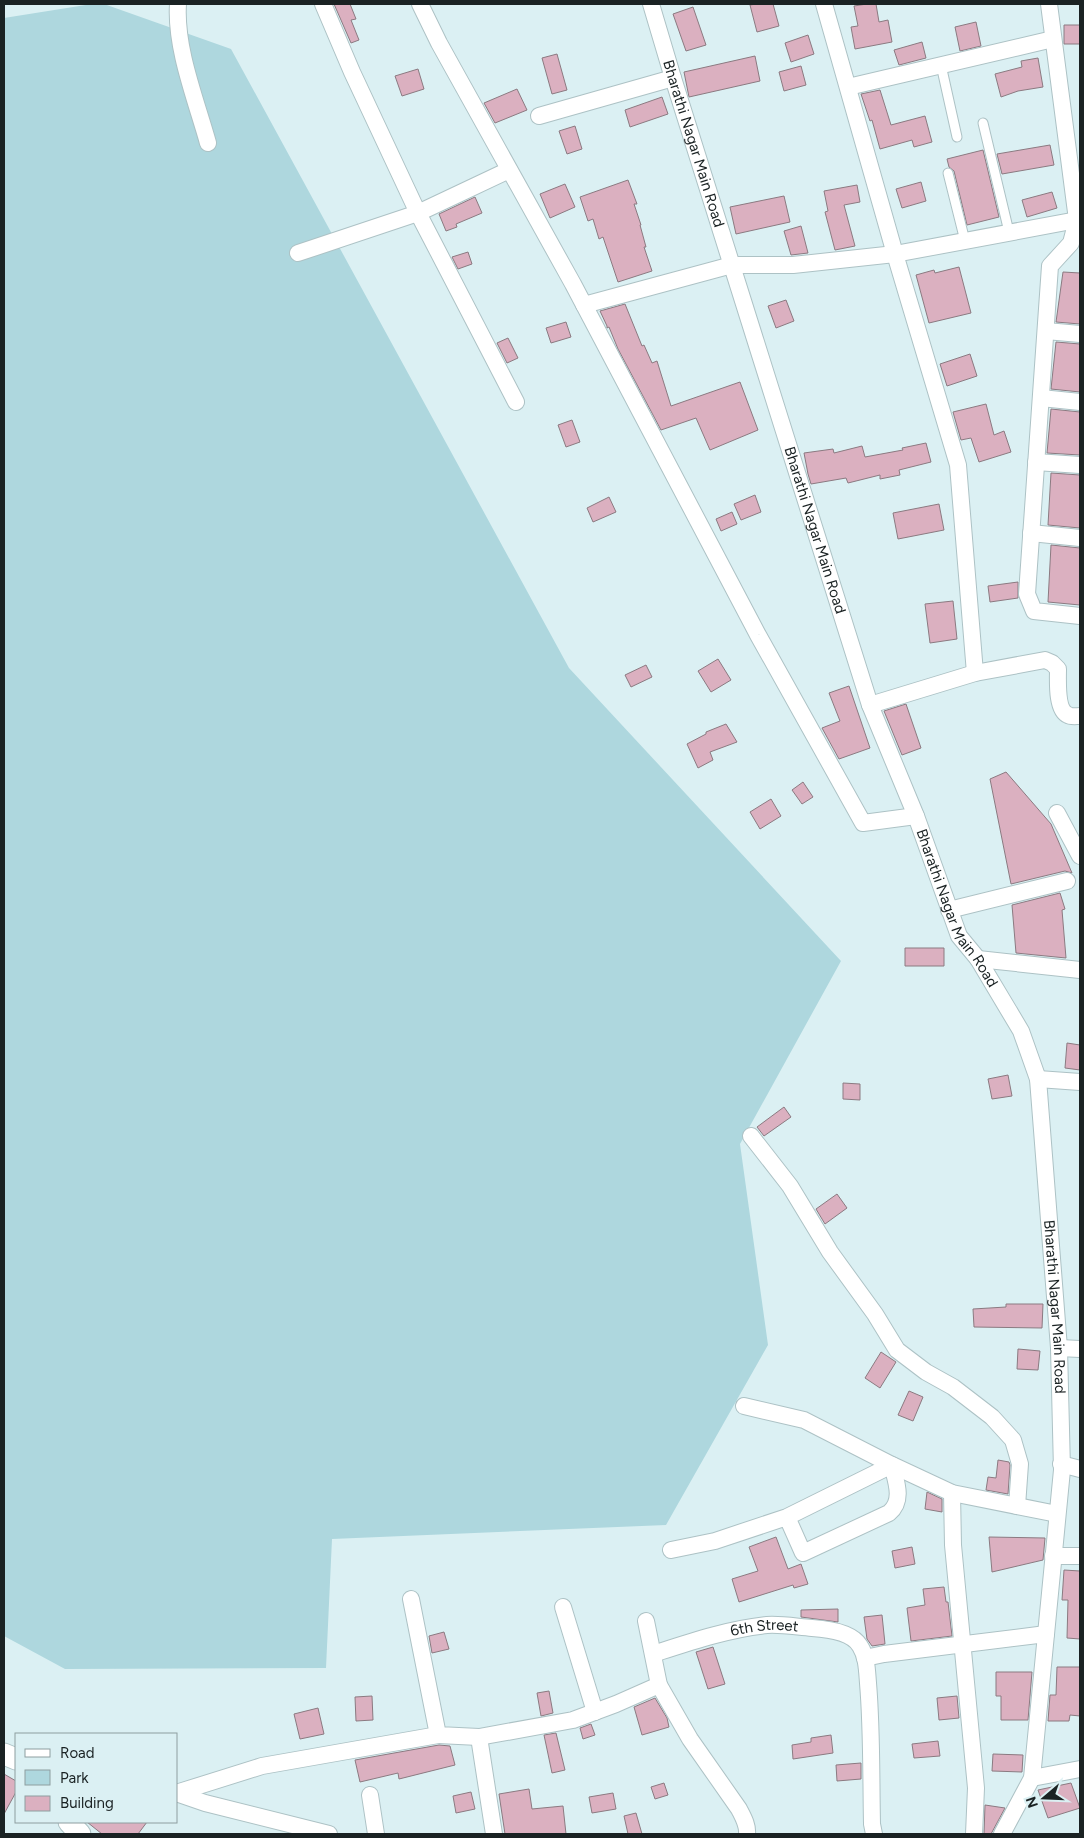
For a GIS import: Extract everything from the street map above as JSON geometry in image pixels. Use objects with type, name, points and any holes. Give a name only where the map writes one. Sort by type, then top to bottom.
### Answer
[{"type":"street","points":[[178,4],[179,33],[184,59],[208,142]]},
{"type":"street","points":[[323,4],[352,72],[418,213],[516,402]]},
{"type":"street","points":[[420,4],[439,43],[584,305],[758,635],[863,823],[916,816]]},
{"type":"street","name":"Bharathi Nagar Main Road","points":[[651,4],[870,705],[916,816],[959,936],[978,959],[1021,1031],[1038,1078],[1059,1348],[1061,1464],[1032,1778],[1002,1834]]},
{"type":"street","points":[[824,4],[958,466],[975,673]]},
{"type":"street","points":[[1049,4],[1077,220],[1076,244],[1050,266],[1027,594],[1034,611],[1080,616]]},
{"type":"street","points":[[848,87],[1053,39]]},
{"type":"street","points":[[539,116],[673,78]]},
{"type":"street","points":[[298,253],[418,213],[509,170]]},
{"type":"street","points":[[584,305],[732,265],[793,265],[895,254],[1077,220]]},
{"type":"street","points":[[1046,330],[1080,334]]},
{"type":"street","points":[[1041,398],[1080,402]]},
{"type":"street","points":[[1036,462],[1080,465]]},
{"type":"street","points":[[1032,533],[1080,538]]},
{"type":"street","points":[[870,705],[975,673],[1045,660],[1058,668],[1060,707],[1063,712],[1069,716],[1080,716]]},
{"type":"street","points":[[1057,813],[1080,856]]},
{"type":"street","points":[[949,910],[1067,881]]},
{"type":"street","points":[[978,959],[1080,970]]},
{"type":"street","points":[[1038,1078],[1080,1082]]},
{"type":"street","points":[[751,1136],[790,1186],[830,1252],[875,1314],[897,1350],[926,1372],[954,1387],[992,1418],[1013,1440],[1020,1464],[1017,1506]]},
{"type":"street","points":[[1059,1348],[1080,1349]]},
{"type":"street","points":[[744,1406],[804,1420],[952,1493],[1057,1514]]},
{"type":"street","points":[[1061,1464],[1080,1469]]},
{"type":"street","points":[[787,1517],[803,1553],[889,1513],[894,1509],[899,1493],[892,1465]]},
{"type":"street","points":[[672,1550],[715,1541],[787,1517],[892,1465]]},
{"type":"street","points":[[952,1493],[953,1545],[976,1788],[974,1834]]},
{"type":"street","points":[[1053,1556],[1080,1556]]},
{"type":"street","points":[[411,1599],[438,1735]]},
{"type":"street","points":[[563,1607],[595,1712]]},
{"type":"street","points":[[646,1621],[659,1685],[690,1739],[739,1809],[747,1829],[747,1834]]},
{"type":"street","name":"6th Street","points":[[653,1654],[695,1640],[769,1625],[825,1629],[840,1633],[855,1640],[861,1647],[865,1658]]},
{"type":"street","points":[[874,1834],[872,1824],[869,1702],[865,1658],[1046,1634]]},
{"type":"street","points":[[178,1792],[262,1766],[438,1735],[479,1737],[573,1720],[659,1685]]},
{"type":"street","points":[[479,1737],[494,1834]]},
{"type":"street","points":[[1032,1778],[1080,1770]]},
{"type":"street","points":[[178,1794],[205,1803],[329,1834]]},
{"type":"street","points":[[370,1795],[376,1834]]},
{"type":"street","points":[[70,1823],[80,1834]]},
{"type":"lane","points":[[941,65],[957,137]]},
{"type":"lane","points":[[983,123],[1010,232]]},
{"type":"lane","points":[[948,173],[965,241]]},
{"type":"green space","points":[[92,4],[104,4],[231,49],[569,668],[841,961],[740,1144],[768,1345],[666,1525],[332,1539],[326,1668],[65,1669],[4,1636],[4,18]]},
{"type":"building","points":[[334,4],[350,4],[356,19],[351,20],[359,40],[351,43]]},
{"type":"building","points":[[773,4],[779,26],[757,32],[750,5]]},
{"type":"building","points":[[876,4],[879,22],[888,20],[892,42],[855,49],[851,27],[858,26],[854,6]]},
{"type":"building","points":[[693,7],[706,45],[686,51],[673,14]]},
{"type":"building","points":[[976,22],[981,46],[960,51],[955,27]]},
{"type":"building","points":[[1064,25],[1080,25],[1080,44],[1064,44]]},
{"type":"building","points":[[808,35],[814,54],[791,62],[785,43]]},
{"type":"building","points":[[922,42],[926,58],[899,65],[894,50]]},
{"type":"building","points":[[557,54],[567,90],[552,94],[542,58]]},
{"type":"building","points":[[755,56],[760,81],[689,97],[684,72]]},
{"type":"building","points":[[1038,58],[1043,87],[1018,91],[1001,97],[995,74],[1022,67],[1021,61]]},
{"type":"building","points":[[801,66],[806,85],[784,91],[779,72]]},
{"type":"building","points":[[418,69],[424,89],[402,96],[395,76]]},
{"type":"building","points":[[517,89],[527,110],[495,123],[484,103]]},
{"type":"building","points":[[880,90],[891,125],[925,116],[932,142],[914,147],[912,140],[880,149],[872,120],[870,121],[861,94]]},
{"type":"building","points":[[662,97],[668,114],[630,127],[625,110]]},
{"type":"building","points":[[575,126],[582,149],[567,154],[559,131]]},
{"type":"building","points":[[1050,145],[1054,165],[1002,174],[997,154]]},
{"type":"building","points":[[983,150],[999,217],[967,225],[954,171],[949,167],[947,159]]},
{"type":"building","points":[[628,180],[637,204],[634,204],[652,271],[618,282],[603,237],[599,239],[593,219],[588,221],[580,197]]},
{"type":"building","points":[[921,182],[926,201],[902,208],[896,189]]},
{"type":"building","points":[[565,184],[575,207],[550,218],[540,194]]},
{"type":"building","points":[[857,185],[860,202],[844,205],[855,246],[835,250],[825,212],[828,211],[824,191]]},
{"type":"building","points":[[1052,192],[1057,208],[1027,217],[1022,200]]},
{"type":"building","points":[[784,196],[790,222],[736,234],[730,207]]},
{"type":"building","points":[[475,197],[482,213],[456,224],[457,227],[446,231],[439,214]]},
{"type":"building","points":[[801,226],[808,253],[791,255],[784,231]]},
{"type":"building","points":[[468,252],[472,264],[458,269],[452,257]]},
{"type":"building","points":[[959,267],[971,313],[929,323],[916,275],[934,270],[935,273]]},
{"type":"building","points":[[1063,272],[1080,273],[1080,324],[1056,322]]},
{"type":"building","points":[[786,300],[794,321],[776,328],[768,306]]},
{"type":"building","points":[[625,304],[642,346],[644,345],[652,363],[657,361],[671,406],[740,382],[758,430],[710,450],[696,418],[661,430],[618,349],[609,327],[607,328],[600,311]]},
{"type":"building","points":[[566,322],[571,337],[551,343],[546,328]]},
{"type":"building","points":[[508,338],[518,358],[507,363],[497,343]]},
{"type":"building","points":[[1056,342],[1080,344],[1080,392],[1051,389]]},
{"type":"building","points":[[970,354],[977,376],[947,386],[940,364]]},
{"type":"building","points":[[986,404],[994,435],[1004,431],[1011,452],[979,462],[971,438],[961,440],[953,412]]},
{"type":"building","points":[[1051,409],[1080,412],[1080,455],[1047,453]]},
{"type":"building","points":[[572,420],[580,442],[566,447],[558,425]]},
{"type":"building","points":[[926,443],[931,462],[899,470],[900,475],[880,479],[880,475],[848,483],[846,478],[811,484],[804,453],[833,449],[834,453],[862,446],[865,457],[903,450],[902,448]]},
{"type":"building","points":[[1051,473],[1080,475],[1080,528],[1048,525]]},
{"type":"building","points":[[755,495],[761,512],[741,520],[734,504]]},
{"type":"building","points":[[609,497],[616,512],[593,522],[587,508]]},
{"type":"building","points":[[939,504],[944,530],[898,539],[893,513]]},
{"type":"building","points":[[732,512],[737,524],[721,531],[716,519]]},
{"type":"building","points":[[1051,545],[1080,548],[1080,605],[1048,602]]},
{"type":"building","points":[[1018,582],[1018,598],[990,602],[988,586]]},
{"type":"building","points":[[953,601],[957,639],[930,643],[925,604]]},
{"type":"building","points":[[718,659],[731,680],[711,692],[698,671]]},
{"type":"building","points":[[646,665],[652,677],[631,687],[625,675]]},
{"type":"building","points":[[849,686],[870,748],[839,759],[822,728],[840,721],[829,693]]},
{"type":"building","points":[[906,704],[921,748],[902,755],[884,711]]},
{"type":"building","points":[[726,724],[737,742],[710,752],[713,760],[698,768],[687,744],[706,734],[706,732]]},
{"type":"building","points":[[1006,772],[1051,824],[1072,873],[1065,871],[1011,884],[990,779]]},
{"type":"building","points":[[803,782],[813,797],[802,804],[792,790]]},
{"type":"building","points":[[771,799],[781,816],[760,829],[750,812]]},
{"type":"building","points":[[1060,893],[1065,909],[1062,910],[1066,958],[1016,953],[1012,905]]},
{"type":"building","points":[[905,948],[944,948],[944,966],[905,966]]},
{"type":"building","points":[[1067,1043],[1080,1045],[1080,1070],[1065,1068]]},
{"type":"building","points":[[1008,1075],[1012,1096],[992,1099],[988,1079]]},
{"type":"building","points":[[843,1083],[860,1084],[860,1100],[843,1099]]},
{"type":"building","points":[[784,1107],[791,1117],[764,1136],[757,1127]]},
{"type":"building","points":[[837,1194],[847,1208],[825,1224],[816,1209]]},
{"type":"building","points":[[1006,1304],[1043,1304],[1042,1328],[974,1327],[973,1309],[1006,1307]]},
{"type":"building","points":[[1018,1349],[1040,1351],[1038,1370],[1017,1369]]},
{"type":"building","points":[[881,1352],[896,1362],[880,1388],[865,1378]]},
{"type":"building","points":[[909,1391],[923,1397],[913,1421],[898,1415]]},
{"type":"building","points":[[998,1460],[1009,1462],[1010,1465],[1008,1494],[986,1490],[988,1477],[996,1478]]},
{"type":"building","points":[[927,1492],[942,1499],[942,1512],[925,1509]]},
{"type":"building","points":[[776,1537],[788,1569],[801,1564],[808,1584],[794,1588],[793,1585],[739,1602],[732,1579],[758,1571],[749,1547]]},
{"type":"building","points":[[989,1537],[1045,1538],[1043,1560],[992,1572]]},
{"type":"building","points":[[912,1547],[915,1564],[895,1568],[892,1551]]},
{"type":"building","points":[[1064,1570],[1080,1571],[1080,1639],[1067,1638],[1068,1600],[1062,1600]]},
{"type":"building","points":[[944,1587],[946,1602],[948,1602],[952,1636],[911,1641],[907,1608],[925,1605],[923,1589]]},
{"type":"building","points":[[838,1609],[838,1622],[801,1617],[801,1610]]},
{"type":"building","points":[[882,1615],[885,1644],[872,1646],[867,1639],[864,1617]]},
{"type":"building","points":[[444,1632],[449,1649],[432,1653],[429,1636]]},
{"type":"building","points":[[713,1647],[725,1684],[708,1689],[696,1652]]},
{"type":"building","points":[[1057,1667],[1080,1667],[1080,1716],[1070,1715],[1069,1721],[1048,1721],[1050,1695],[1056,1695]]},
{"type":"building","points":[[996,1672],[1032,1672],[1028,1720],[1001,1720],[1001,1696],[996,1696]]},
{"type":"building","points":[[549,1691],[553,1713],[541,1716],[537,1693]]},
{"type":"building","points":[[372,1696],[373,1720],[356,1721],[355,1697]]},
{"type":"building","points":[[957,1696],[959,1718],[939,1720],[937,1698]]},
{"type":"building","points":[[655,1698],[667,1718],[669,1727],[642,1735],[634,1707]]},
{"type":"building","points":[[318,1708],[324,1734],[300,1739],[294,1714]]},
{"type":"building","points":[[591,1724],[595,1735],[583,1739],[580,1728]]},
{"type":"building","points":[[556,1733],[565,1770],[552,1773],[544,1735]]},
{"type":"building","points":[[831,1735],[833,1753],[793,1759],[792,1745],[811,1742],[811,1738]]},
{"type":"building","points":[[938,1741],[940,1756],[914,1758],[912,1744]]},
{"type":"building","points":[[439,1745],[450,1746],[455,1765],[399,1779],[398,1773],[360,1782],[355,1760]]},
{"type":"building","points":[[993,1754],[1023,1755],[1022,1772],[992,1771]]},
{"type":"building","points":[[861,1763],[861,1779],[837,1781],[836,1765]]},
{"type":"building","points":[[4,1774],[15,1780],[15,1794],[4,1814]]},
{"type":"building","points":[[664,1783],[668,1795],[655,1799],[651,1787]]},
{"type":"building","points":[[1071,1783],[1080,1808],[1048,1818],[1038,1790]]},
{"type":"building","points":[[529,1789],[532,1809],[563,1806],[566,1834],[505,1834],[499,1794]]},
{"type":"building","points":[[471,1792],[475,1809],[456,1813],[453,1796]]},
{"type":"building","points":[[613,1793],[616,1809],[592,1813],[589,1797]]},
{"type":"building","points":[[985,1805],[1005,1808],[991,1834],[984,1834]]},
{"type":"building","points":[[636,1813],[642,1834],[628,1834],[624,1816]]},
{"type":"building","points":[[88,1823],[146,1823],[138,1834],[102,1834]]}]
